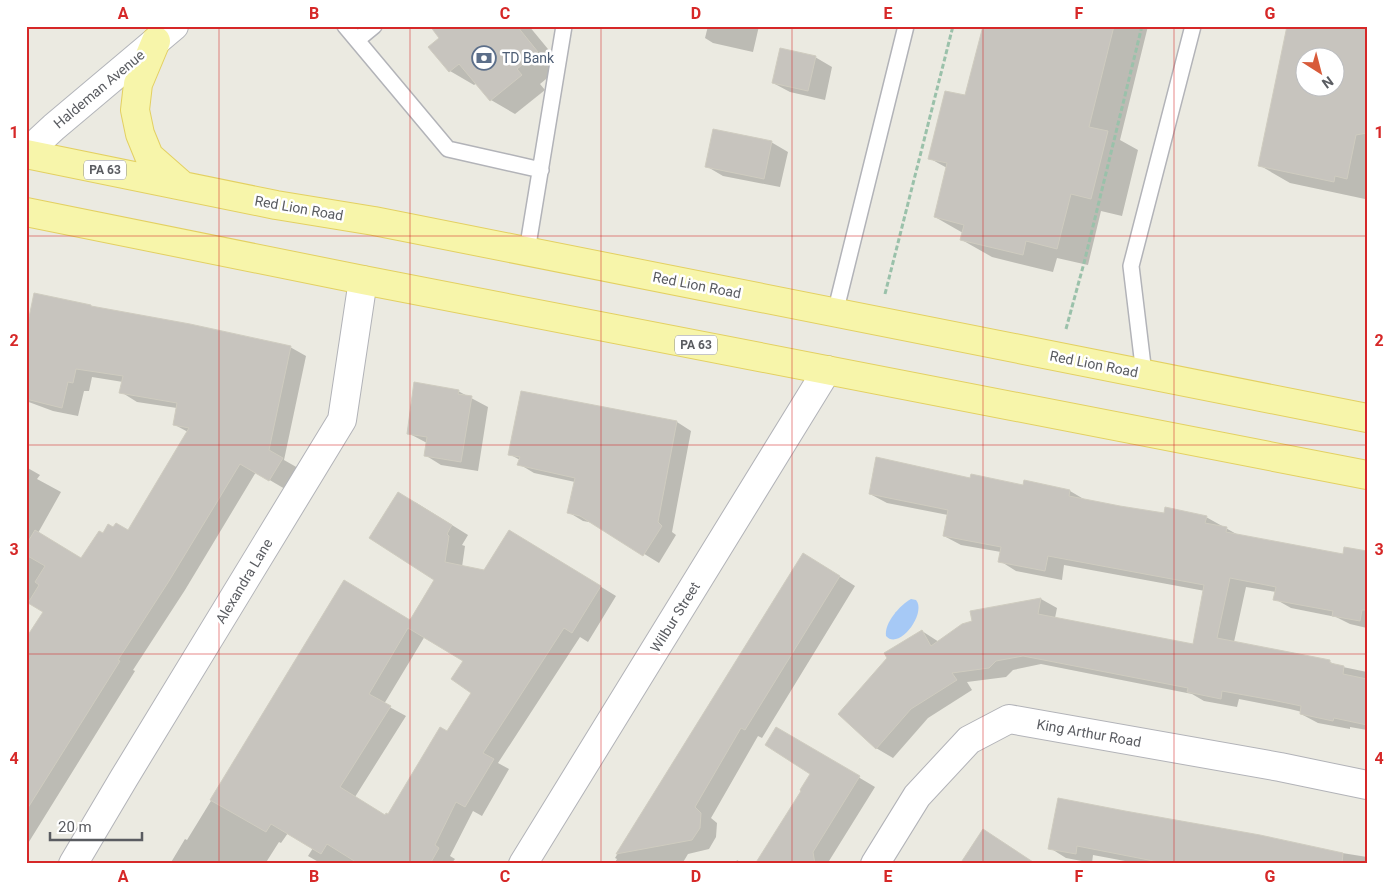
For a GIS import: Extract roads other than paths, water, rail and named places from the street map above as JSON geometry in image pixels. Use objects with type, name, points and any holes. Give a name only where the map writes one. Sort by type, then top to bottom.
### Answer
[{"type":"main road","points":[[165,34],[138,84],[136,110],[140,134],[149,156],[183,186]]},
{"type":"main road","name":"Red Lion Road","points":[[26,154],[276,205],[374,221],[528,251],[1367,418]]},
{"type":"main road","name":"PA 63","points":[[26,212],[363,280],[1367,475]]},
{"type":"street","name":"Haldeman Avenue","points":[[26,154],[54,127],[165,34]]},
{"type":"street","name":"Alexandra Lane","points":[[73,864],[342,420],[363,280]]},
{"type":"street","name":"Wilbur Street","points":[[523,864],[827,370]]},
{"type":"street","name":"King Arthur Road","points":[[875,864],[917,796],[969,740],[1009,718],[1280,767],[1367,785]]},
{"type":"lane","points":[[345,26],[448,149],[541,170]]},
{"type":"lane","points":[[356,40],[374,26]]},
{"type":"lane","points":[[528,251],[564,26]]},
{"type":"lane","points":[[835,313],[906,26]]},
{"type":"lane","points":[[1144,374],[1130,266],[1193,26]]},
{"type":"water","points":[[911,599],[916,600],[918,606],[915,621],[904,635],[898,639],[891,639],[886,636],[890,620],[902,605]]},
{"type":"place","name":"TD Bank","points":[[484,58]]}]
